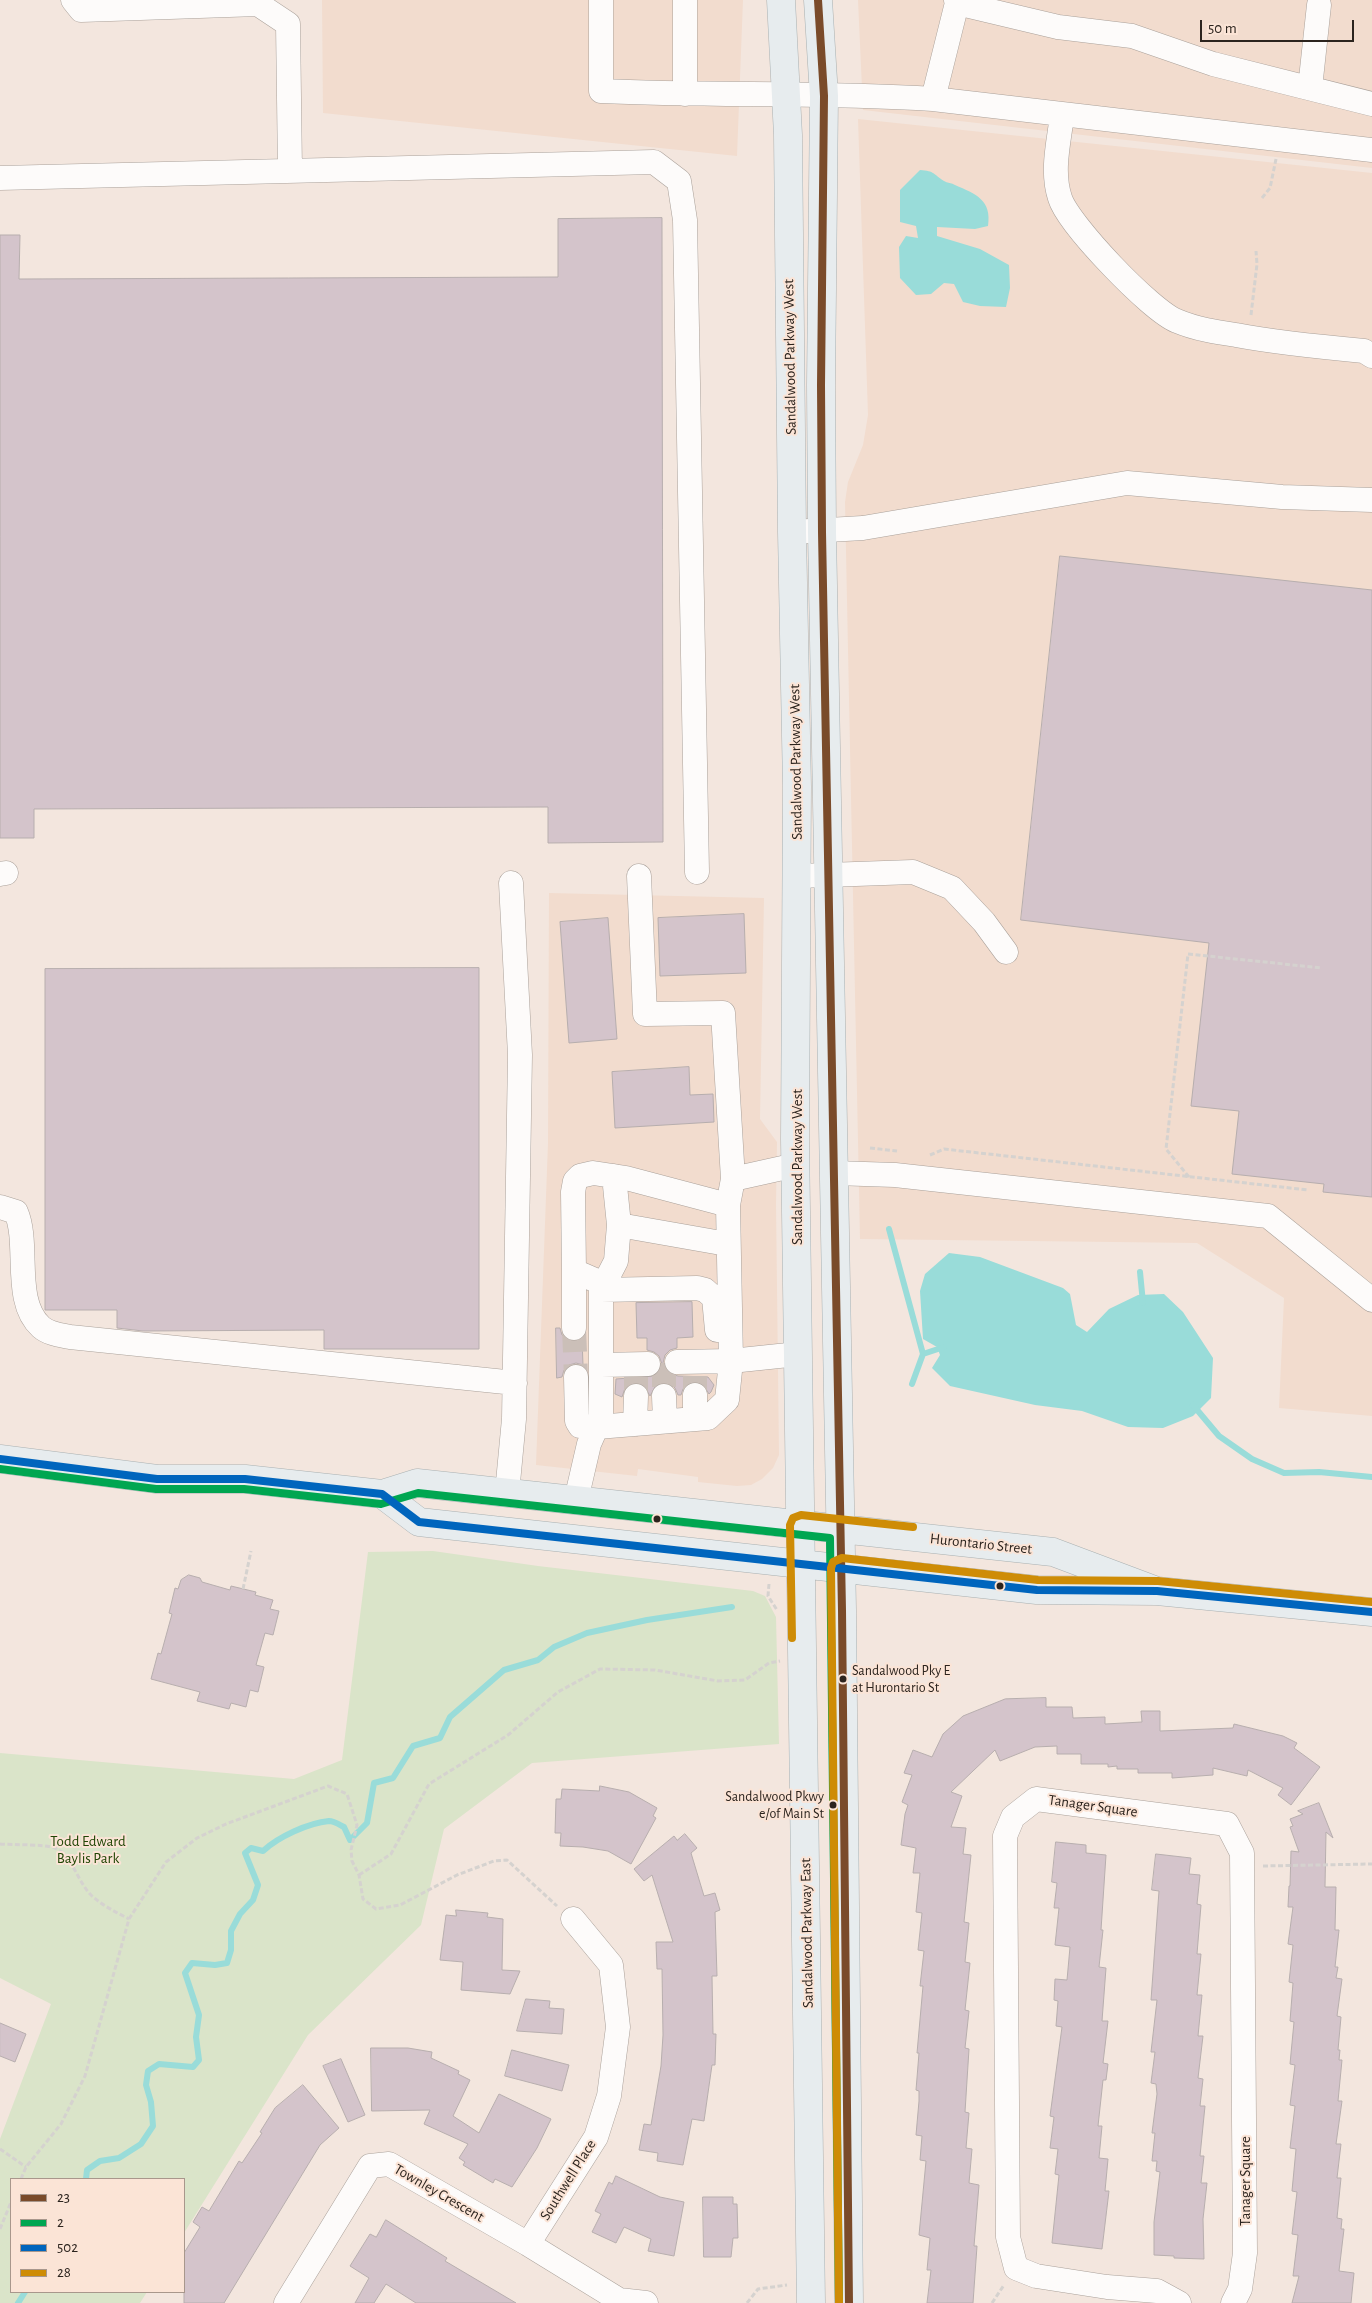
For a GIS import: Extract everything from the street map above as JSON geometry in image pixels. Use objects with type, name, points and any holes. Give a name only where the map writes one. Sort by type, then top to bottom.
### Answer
[{"type":"main road","name":"Sandalwood Parkway West","points":[[782,0],[786,95],[798,876],[796,1165],[800,1525]]},
{"type":"main road","name":"Sandalwood Parkway West","points":[[818,0],[824,96],[821,385],[822,532],[841,1568]]},
{"type":"main road","name":"Hurontario Street","points":[[0,1459],[157,1479],[245,1479],[382,1494],[417,1483],[1052,1552],[1156,1591]]},
{"type":"main road","name":"Hurontario Street","points":[[382,1494],[418,1522],[1037,1590],[1156,1591],[1372,1612]]},
{"type":"main road","name":"Sandalwood Parkway East","points":[[800,1525],[811,2303]]},
{"type":"main road","points":[[841,1568],[849,2303]]},
{"type":"street","points":[[73,0],[81,10],[258,4],[288,24],[290,171]]},
{"type":"street","points":[[601,0],[601,91],[686,94],[862,95],[933,99],[1372,150]]},
{"type":"street","points":[[685,0],[686,94]]},
{"type":"street","points":[[933,99],[956,2],[1058,27],[1132,36],[1213,64],[1372,104]]},
{"type":"street","points":[[1310,88],[1319,5]]},
{"type":"street","points":[[1062,115],[1055,170],[1060,198],[1074,224],[1102,255],[1150,302],[1174,320],[1200,329],[1265,340],[1364,352],[1372,356]]},
{"type":"street","points":[[0,178],[654,162],[680,181],[685,220],[697,872]]},
{"type":"street","points":[[792,532],[822,532],[863,528],[1127,483],[1282,497],[1372,500]]},
{"type":"street","points":[[798,876],[913,872],[952,888],[984,922],[1006,952]]},
{"type":"street","points":[[576,1377],[577,1421],[580,1426],[597,1427],[708,1418],[727,1400],[731,1356],[727,1244],[728,1205],[733,1179],[723,1013],[645,1014],[639,876]]},
{"type":"street","points":[[508,1493],[515,1383],[520,1055],[512,883]]},
{"type":"street","points":[[733,1179],[796,1165]]},
{"type":"street","points":[[574,1328],[573,1192],[575,1181],[585,1173],[614,1176],[728,1205]]},
{"type":"street","points":[[834,1173],[895,1175],[1268,1216],[1372,1300]]},
{"type":"street","points":[[576,1500],[589,1444],[597,1427],[602,1409],[602,1287],[618,1253],[619,1225],[614,1176]]},
{"type":"street","points":[[0,1207],[16,1212],[21,1222],[25,1289],[30,1309],[40,1326],[51,1333],[70,1337],[515,1383]]},
{"type":"street","points":[[619,1225],[727,1244]]},
{"type":"street","points":[[574,1271],[602,1287],[697,1288],[705,1290],[714,1298],[718,1336],[731,1356]]},
{"type":"street","points":[[694,1418],[691,1374],[731,1356],[798,1354]]},
{"type":"street","points":[[601,1365],[639,1375],[635,1424]]},
{"type":"street","points":[[664,1396],[665,1421]]},
{"type":"street","name":"Tanager Square","points":[[1179,2303],[1157,2291],[1107,2287],[1036,2276],[1016,2268],[1008,2237],[1005,1836],[1013,1817],[1036,1799],[1227,1824],[1242,1853],[1245,2253],[1240,2289],[1232,2303]]},
{"type":"street","name":"Southwell Place","points":[[528,2244],[596,2136],[609,2096],[618,2027],[611,1965],[573,1919]]},
{"type":"street","name":"Townley Crescent","points":[[286,2303],[370,2166],[389,2164],[528,2244],[619,2300],[646,2303]]},
{"type":"path","points":[[1250,323],[1257,264],[1256,251]]},
{"type":"path","points":[[1189,1177],[1166,1149],[1188,954],[1322,968]]},
{"type":"path","points":[[870,1148],[905,1152]]},
{"type":"path","points":[[923,1154],[932,1156],[944,1149],[1308,1190]]},
{"type":"path","points":[[243,1589],[251,1550]]},
{"type":"path","points":[[359,1874],[391,1854],[429,1784],[508,1735],[558,1692],[600,1668],[655,1670],[718,1681],[745,1680],[769,1663],[782,1660]]},
{"type":"path","points":[[21,2178],[26,2167],[61,2124],[85,2076],[129,1919],[166,1862],[197,1838],[226,1824],[328,1786],[346,1794],[357,1825],[351,1850],[352,1861],[359,1874],[363,1899],[376,1909],[400,1905],[457,1875],[494,1861],[507,1860],[573,1919]]},
{"type":"path","points":[[0,1844],[54,1848],[67,1857],[75,1874],[91,1895],[105,1906],[129,1919]]},
{"type":"path","points":[[1242,1866],[1372,1864]]},
{"type":"path","points":[[0,2149],[26,2167]]},
{"type":"path","points":[[0,2229],[10,2204]]},
{"type":"path","points":[[747,2303],[758,2289],[789,2285]]},
{"type":"shaded area","points":[[322,0],[743,0],[737,156],[323,113]]},
{"type":"shaded area","points":[[858,0],[1372,0],[1372,168],[863,110]]},
{"type":"shaded area","points":[[858,119],[1372,173],[1372,1416],[1279,1408],[1284,1298],[1197,1243],[860,1239],[845,502],[848,482],[863,445],[868,415]]},
{"type":"shaded area","points":[[549,893],[764,898],[760,1119],[777,1142],[779,1455],[773,1468],[762,1479],[751,1485],[737,1486],[698,1482],[698,1477],[638,1469],[637,1476],[536,1465],[548,1143]]},
{"type":"green space","name":"Todd Edward Baylis Park","points":[[433,1551],[538,1566],[753,1591],[765,1596],[776,1617],[779,1744],[532,1763],[444,1829],[421,1925],[308,2035],[185,2231],[185,2178],[10,2178],[10,2293],[146,2293],[140,2303],[0,2303],[0,2139],[51,2004],[0,1978],[0,1753],[294,1779],[342,1760],[368,1552]]},
{"type":"water","points":[[920,170],[931,172],[945,182],[954,184],[976,195],[985,204],[989,217],[988,226],[975,229],[937,227],[937,236],[980,249],[1009,265],[1010,288],[1006,307],[980,306],[963,302],[954,284],[944,283],[931,294],[916,295],[900,278],[899,247],[906,236],[918,238],[916,226],[900,222],[900,190]]},
{"type":"water","points":[[949,1253],[980,1257],[1063,1288],[1070,1294],[1076,1325],[1087,1332],[1109,1309],[1138,1295],[1164,1294],[1183,1312],[1213,1358],[1211,1398],[1193,1416],[1163,1428],[1128,1427],[1082,1411],[1035,1405],[950,1386],[932,1368],[940,1355],[937,1347],[923,1339],[920,1291],[925,1274]]},
{"type":"building","points":[[662,218],[663,842],[548,843],[548,807],[34,809],[34,838],[0,838],[0,235],[20,235],[19,279],[558,277],[558,219]]},
{"type":"building","points":[[1060,556],[1372,590],[1372,1197],[1323,1192],[1324,1184],[1232,1174],[1239,1111],[1191,1106],[1209,943],[1021,920]]},
{"type":"building","points":[[744,914],[746,973],[660,976],[658,918]]},
{"type":"building","points":[[608,918],[617,1039],[569,1043],[560,922]]},
{"type":"building","points":[[479,968],[479,1349],[324,1349],[324,1330],[143,1331],[117,1328],[117,1310],[45,1310],[45,969]]},
{"type":"building","points":[[689,1067],[690,1095],[713,1094],[714,1122],[615,1128],[612,1072]]},
{"type":"building","points":[[692,1302],[693,1337],[677,1338],[677,1348],[670,1350],[665,1355],[663,1363],[671,1374],[708,1377],[714,1385],[711,1392],[709,1394],[702,1383],[695,1381],[688,1383],[681,1395],[678,1395],[671,1384],[663,1382],[656,1385],[650,1396],[644,1385],[636,1382],[625,1388],[622,1397],[615,1394],[616,1379],[655,1376],[660,1371],[662,1364],[659,1356],[647,1350],[647,1338],[637,1338],[636,1303]]},
{"type":"building","points":[[556,1328],[560,1328],[562,1335],[568,1340],[574,1342],[582,1339],[583,1365],[576,1363],[569,1365],[564,1370],[562,1377],[557,1378]]},
{"type":"building","points":[[189,1575],[200,1578],[202,1582],[230,1590],[231,1586],[256,1592],[255,1595],[273,1600],[270,1609],[279,1611],[273,1635],[265,1633],[256,1665],[264,1667],[258,1692],[250,1690],[246,1707],[231,1703],[229,1709],[197,1701],[200,1692],[151,1679],[158,1653],[161,1654],[172,1614],[169,1613],[175,1588],[178,1589],[181,1580]]},
{"type":"building","points":[[1046,1698],[1046,1707],[1072,1707],[1073,1718],[1105,1717],[1105,1724],[1142,1722],[1141,1711],[1160,1711],[1160,1731],[1233,1728],[1234,1724],[1283,1736],[1297,1743],[1294,1748],[1320,1767],[1291,1805],[1278,1795],[1283,1788],[1248,1770],[1247,1776],[1213,1768],[1213,1775],[1172,1778],[1172,1773],[1138,1773],[1138,1769],[1117,1769],[1117,1766],[1108,1767],[1108,1764],[1081,1764],[1081,1754],[1057,1754],[1057,1746],[1035,1747],[1000,1761],[995,1750],[951,1792],[962,1796],[951,1827],[966,1828],[963,1854],[971,1855],[964,1922],[969,1923],[965,1962],[970,1963],[965,2010],[969,2011],[965,2048],[969,2049],[965,2112],[969,2113],[966,2148],[972,2149],[969,2183],[979,2185],[974,2246],[977,2246],[973,2303],[927,2303],[931,2270],[927,2270],[930,2238],[919,2235],[926,2161],[920,2160],[922,2136],[916,2135],[919,2101],[919,2091],[916,2090],[919,2053],[917,2053],[923,1986],[920,1986],[924,1951],[918,1950],[922,1913],[916,1912],[920,1873],[913,1873],[916,1848],[901,1845],[908,1805],[902,1802],[912,1775],[904,1773],[913,1750],[932,1757],[943,1734],[963,1716],[1005,1699]]},
{"type":"building","points":[[600,1786],[629,1792],[657,1808],[653,1816],[656,1818],[631,1864],[608,1851],[560,1846],[561,1833],[555,1833],[556,1799],[561,1799],[562,1789],[599,1791]]},
{"type":"building","points":[[1319,1803],[1333,1838],[1326,1832],[1325,1887],[1336,1887],[1335,1930],[1339,1930],[1335,1967],[1338,1967],[1336,1978],[1342,1979],[1337,2016],[1341,2017],[1338,2050],[1340,2050],[1339,2060],[1342,2060],[1338,2101],[1342,2101],[1336,2144],[1341,2144],[1337,2178],[1341,2178],[1337,2218],[1342,2219],[1341,2229],[1344,2229],[1339,2271],[1354,2273],[1351,2303],[1292,2303],[1299,2276],[1293,2276],[1298,2235],[1292,2234],[1297,2192],[1292,2191],[1296,2149],[1290,2148],[1295,2106],[1290,2105],[1295,2065],[1290,2064],[1294,2022],[1290,2021],[1293,1983],[1289,1982],[1293,1945],[1288,1944],[1293,1907],[1288,1907],[1291,1851],[1299,1852],[1290,1827],[1293,1826],[1290,1819],[1303,1814],[1298,1811]]},
{"type":"building","points":[[685,1834],[697,1848],[691,1853],[704,1896],[715,1893],[720,1910],[715,1912],[717,1976],[712,1976],[713,2034],[716,2034],[715,2065],[712,2065],[704,2121],[692,2119],[683,2165],[657,2161],[658,2153],[639,2150],[644,2124],[651,2125],[661,2066],[663,2035],[662,1969],[657,1969],[656,1942],[673,1942],[652,1875],[644,1881],[634,1869],[674,1836],[677,1840]]},
{"type":"building","points":[[1056,1842],[1086,1845],[1086,1853],[1106,1855],[1101,1930],[1103,1930],[1099,1967],[1106,1968],[1102,2021],[1108,2021],[1103,2063],[1108,2064],[1106,2080],[1103,2080],[1098,2126],[1102,2126],[1099,2158],[1108,2159],[1105,2191],[1109,2191],[1102,2249],[1052,2243],[1059,2175],[1055,2174],[1058,2149],[1050,2148],[1054,2117],[1050,2116],[1062,2027],[1056,2026],[1058,2001],[1054,2000],[1055,1979],[1067,1980],[1070,1947],[1055,1945],[1059,1908],[1054,1908],[1057,1883],[1052,1882]]},
{"type":"building","points":[[1156,1854],[1191,1858],[1189,1874],[1200,1875],[1197,1904],[1201,1905],[1197,1954],[1201,1954],[1197,1995],[1202,1995],[1198,2036],[1203,2036],[1198,2078],[1203,2079],[1200,2106],[1205,2106],[1200,2156],[1204,2156],[1201,2183],[1207,2183],[1203,2219],[1204,2259],[1154,2255],[1154,2222],[1160,2172],[1156,2171],[1157,2161],[1152,2161],[1155,2133],[1152,2133],[1157,2094],[1156,2084],[1151,2083],[1155,2052],[1151,2052],[1157,2000],[1151,2000],[1159,1891],[1152,1890]]},
{"type":"building","points":[[456,1910],[488,1913],[487,1917],[503,1919],[502,1970],[520,1971],[510,1994],[461,1990],[463,1962],[440,1960],[446,1915],[456,1916]]},
{"type":"building","points":[[526,1999],[550,2001],[549,2008],[564,2009],[562,2034],[517,2031]]},
{"type":"building","points":[[0,2023],[26,2034],[15,2062],[0,2056]]},
{"type":"building","points":[[371,2048],[408,2048],[432,2052],[431,2058],[459,2071],[458,2074],[470,2080],[453,2116],[479,2133],[499,2094],[551,2119],[537,2148],[512,2187],[495,2179],[493,2183],[463,2165],[465,2162],[459,2158],[468,2144],[424,2124],[430,2110],[372,2111]]},
{"type":"building","points":[[512,2050],[569,2065],[562,2091],[505,2076]]},
{"type":"building","points":[[341,2059],[365,2115],[348,2122],[323,2066]]},
{"type":"building","points":[[303,2085],[339,2128],[320,2145],[224,2303],[184,2303],[185,2251],[200,2227],[193,2222],[202,2207],[209,2211],[239,2161],[242,2163],[262,2133],[260,2132],[275,2108]]},
{"type":"building","points":[[616,2176],[660,2197],[684,2202],[674,2256],[648,2251],[651,2239],[624,2227],[616,2243],[592,2232],[601,2214],[595,2211],[609,2182],[612,2184]]},
{"type":"building","points":[[703,2197],[733,2197],[733,2204],[737,2204],[738,2238],[733,2238],[731,2257],[704,2257]]},
{"type":"building","points":[[386,2220],[447,2258],[445,2261],[516,2303],[416,2303],[386,2284],[374,2303],[355,2303],[369,2278],[350,2266],[370,2234],[376,2237]]},
{"type":"waterway","points":[[889,1229],[923,1354]]},
{"type":"waterway","points":[[1140,1272],[1143,1303]]},
{"type":"waterway","points":[[912,1384],[923,1354],[944,1347]]},
{"type":"waterway","points":[[1193,1405],[1219,1436],[1252,1459],[1284,1473],[1319,1472],[1372,1477]]},
{"type":"waterway","points":[[86,2178],[87,2170],[100,2161],[119,2158],[141,2144],[153,2126],[151,2102],[146,2085],[148,2071],[159,2064],[193,2067],[199,2060],[196,2037],[199,2015],[185,1973],[192,1963],[215,1965],[227,1963],[231,1950],[231,1931],[240,1914],[253,1900],[258,1885],[245,1853],[251,1848],[263,1851],[294,1831],[329,1821],[344,1827],[350,1840],[367,1823],[374,1783],[393,1778],[413,1746],[440,1738],[450,1717],[504,1670],[538,1660],[554,1647],[587,1633],[647,1620],[732,1607]]},
{"type":"waterway","points":[[18,2303],[24,2293]]},
{"type":"tunnel","points":[[574,1328],[576,1377]]},
{"type":"tunnel","points":[[664,1363],[664,1396]]},
{"type":"tunnel","points":[[695,1376],[695,1395]]},
{"type":"tunnel","points":[[636,1377],[636,1396]]},
{"type":"transit line","name":"23","points":[[818,0],[824,96],[821,385],[822,532],[842,1610],[849,2303]]},
{"type":"transit line","name":"502","points":[[0,1459],[157,1479],[245,1479],[382,1494],[419,1522],[1037,1590],[1157,1591],[1372,1612]]},
{"type":"transit line","name":"2","points":[[0,1469],[156,1489],[244,1489],[381,1504],[418,1493],[830,1538],[839,2303]]},
{"type":"transit line","name":"28","points":[[792,1638],[790,1525],[793,1518],[801,1515],[913,1527]]},
{"type":"transit line","name":"28","points":[[839,2303],[831,1568],[833,1562],[842,1558],[1038,1580],[1158,1581],[1372,1602]]},
{"type":"place","name":"Sandalwood Pky E at Hurontario St","points":[[843,1679]]},
{"type":"place","name":"Sandalwood Pkwy e/of Main St","points":[[833,1805]]}]
